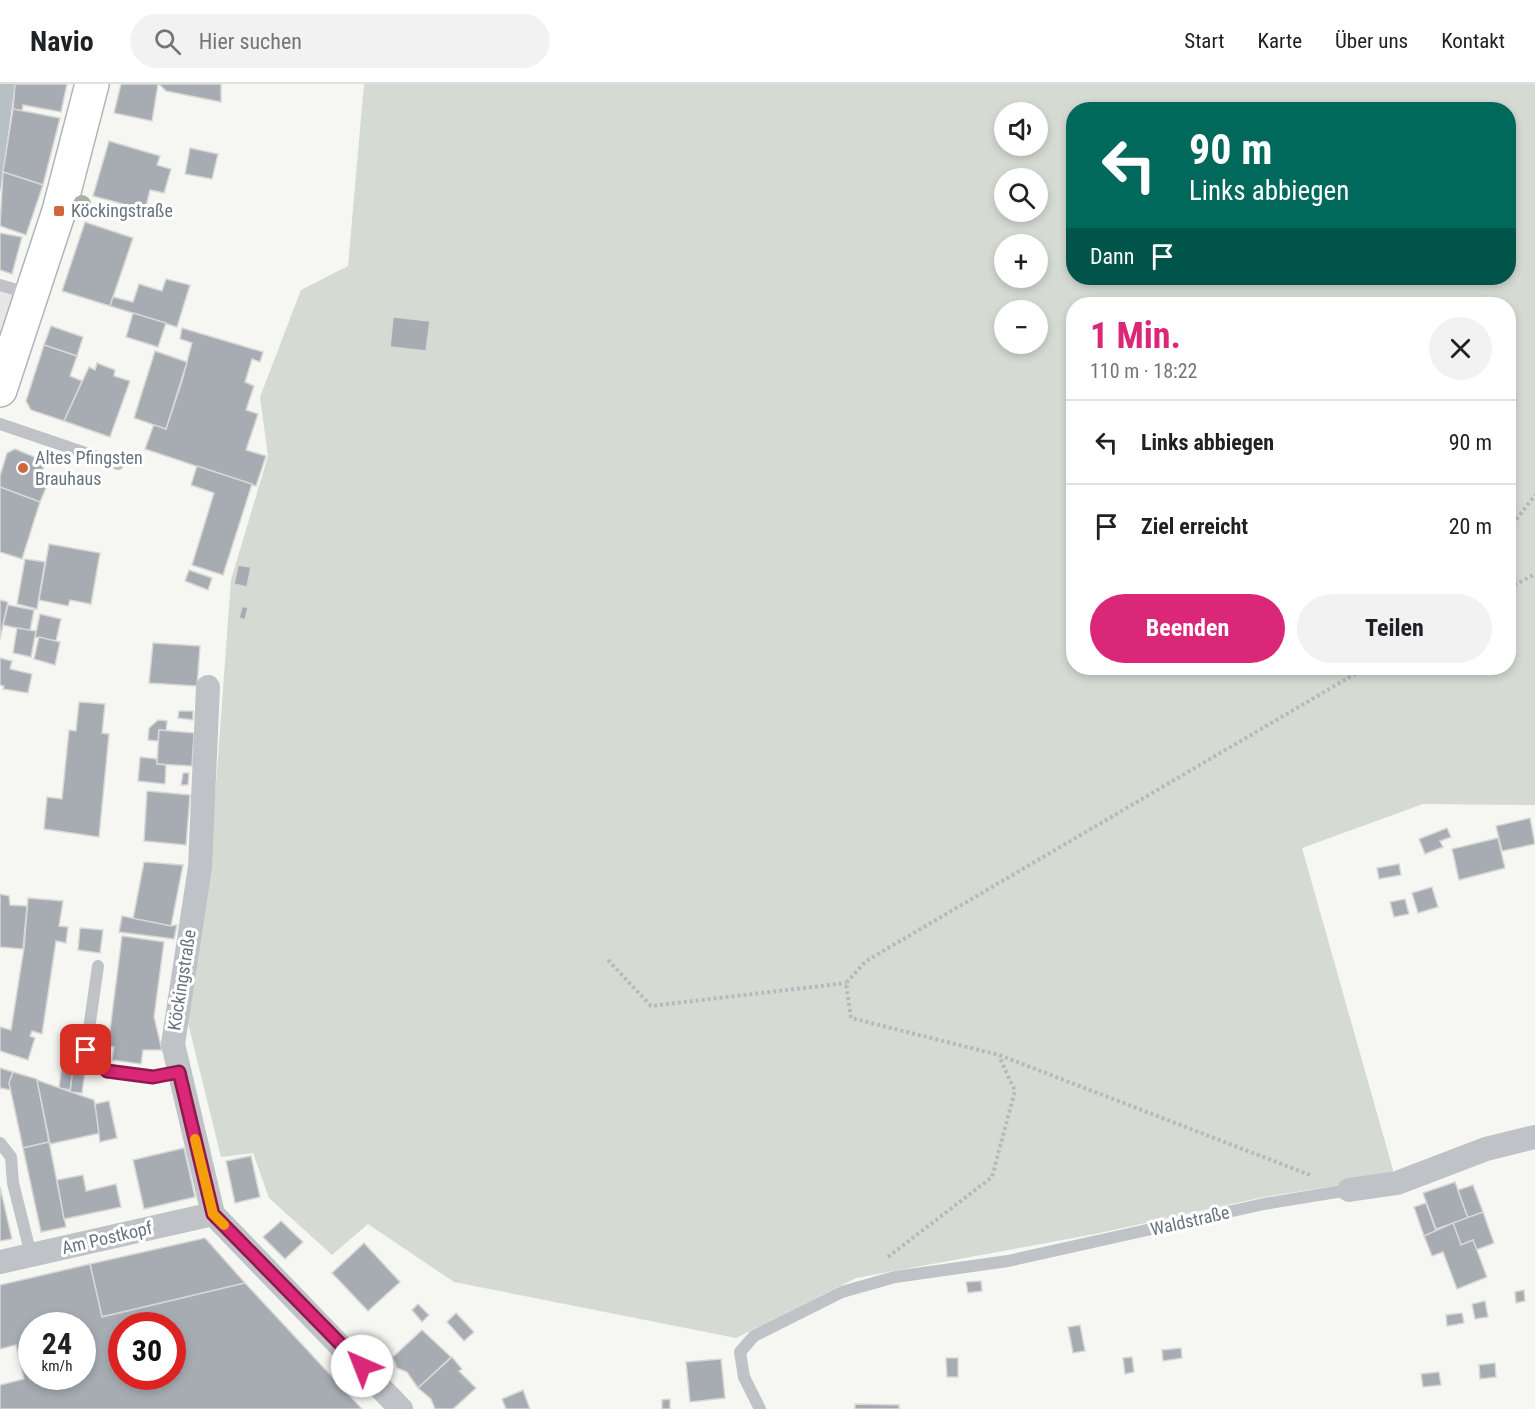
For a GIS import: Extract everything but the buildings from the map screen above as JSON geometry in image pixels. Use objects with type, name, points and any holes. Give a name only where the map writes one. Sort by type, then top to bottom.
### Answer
[{"type":"main road","points":[[0,390],[58,211],[92,84]]},
{"type":"street","name":"Köckingstraße","points":[[208,687],[200,867],[172,1044],[213,1214]]},
{"type":"street","name":"Waldstraße","points":[[1349,1190],[1397,1183],[1486,1149],[1535,1137]]},
{"type":"street","name":"Am Postkopf","points":[[0,1262],[213,1214]]},
{"type":"street","points":[[213,1214],[401,1409]]},
{"type":"lane","points":[[0,285],[32,294]]},
{"type":"lane","points":[[0,424],[118,464]]},
{"type":"lane","points":[[98,966],[86,1050],[107,1071],[153,1077],[179,1072]]},
{"type":"lane","points":[[0,1143],[11,1158],[13,1183],[31,1255]]},
{"type":"lane","name":"Waldstraße","points":[[760,1409],[744,1377],[740,1352],[754,1336],[842,1292],[895,1277],[1008,1261],[1264,1204],[1349,1190]]},
{"type":"path","points":[[1516,520],[1535,495]]},
{"type":"path","points":[[1516,584],[1535,574]]},
{"type":"path","points":[[608,960],[651,1006],[846,983],[866,961],[1353,675]]},
{"type":"path","points":[[846,983],[851,1018],[999,1055],[1349,1190]]},
{"type":"path","points":[[879,1263],[992,1177],[1015,1091],[999,1055]]},
{"type":"shaded area","points":[[0,84],[15,84],[0,193]]},
{"type":"shaded area","points":[[364,84],[1535,84],[1535,805],[1423,804],[1302,848],[1395,1177],[1264,1197],[1095,1234],[856,1278],[736,1338],[454,1282],[368,1224],[332,1255],[269,1198],[253,1153],[221,1157],[187,1019],[210,866],[231,580],[268,456],[260,397],[301,290],[348,266]]},
{"type":"shaded area","points":[[0,288],[17,293],[0,350]]},
{"type":"slow traffic","points":[[195,1139],[213,1214],[224,1225]]},
{"type":"place","name":"Köckingstraße","points":[[59,211]]},
{"type":"place","name":"Altes Pfingsten Brauhaus","points":[[23,468]]},
{"type":"route","points":[[86,1050],[107,1071],[153,1077],[179,1072],[213,1214],[362,1366]]}]
